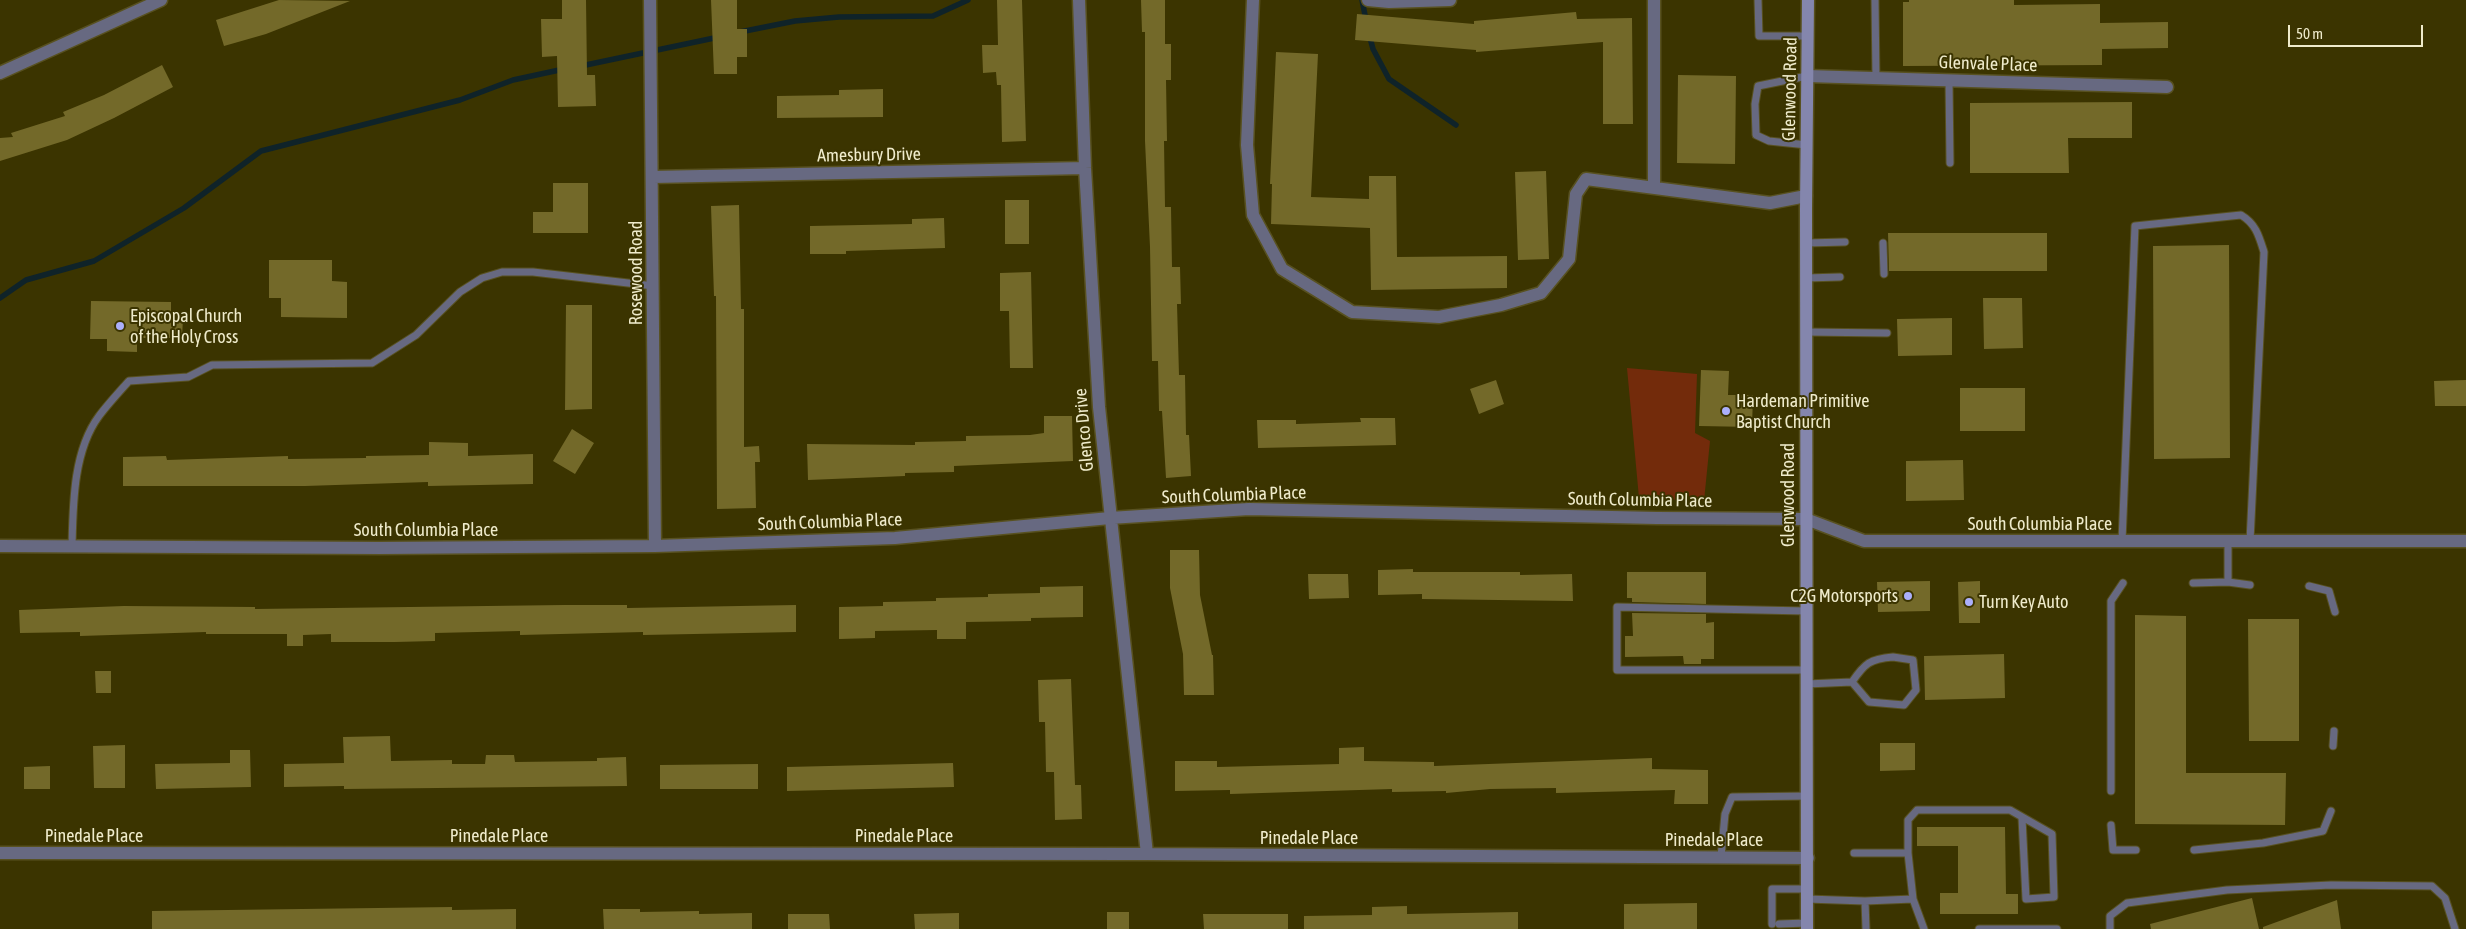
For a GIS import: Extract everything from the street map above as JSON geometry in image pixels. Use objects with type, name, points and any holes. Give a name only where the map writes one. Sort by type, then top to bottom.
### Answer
[{"type":"main road","name":"Glenwood Road","points":[[1807,926],[1806,196],[1808,0]]},
{"type":"street","points":[[0,73],[161,0]]},
{"type":"street","name":"Rosewood Road","points":[[650,0],[655,546]]},
{"type":"street","name":"Glenco Drive","points":[[1079,0],[1085,168],[1099,407],[1147,854]]},
{"type":"street","points":[[1253,0],[1247,145],[1253,215],[1282,268],[1352,312],[1439,317],[1501,305],[1541,293],[1569,258],[1576,194],[1586,179],[1770,203],[1806,196]]},
{"type":"street","points":[[1368,0],[1389,2],[1450,0]]},
{"type":"street","points":[[1654,0],[1654,188]]},
{"type":"street","name":"Glenvale Place","points":[[1807,76],[2167,87]]},
{"type":"street","name":"Amesbury Drive","points":[[653,176],[1085,168]]},
{"type":"street","name":"South Columbia Place","points":[[0,546],[655,546],[895,538],[1110,518],[1249,509],[1658,518],[1806,519],[1864,541],[2466,541]]},
{"type":"street","name":"Pinedale Place","points":[[0,853],[1147,854],[1808,858]]},
{"type":"lane","points":[[1758,0],[1759,36],[1808,36]]},
{"type":"lane","points":[[1875,0],[1876,78]]},
{"type":"lane","points":[[1807,76],[1758,86],[1755,104],[1756,135],[1769,141],[1807,145]]},
{"type":"lane","points":[[1949,80],[1950,163]]},
{"type":"lane","points":[[2122,541],[2135,226],[2241,215],[2251,221],[2258,233],[2264,252],[2250,541]]},
{"type":"lane","points":[[1806,242],[1845,242]]},
{"type":"lane","points":[[1883,244],[1884,274]]},
{"type":"lane","points":[[72,547],[72,517],[81,454],[98,417],[129,381],[188,377],[212,365],[372,362],[416,335],[460,292],[482,278],[502,272],[533,272],[654,286]]},
{"type":"lane","points":[[1806,278],[1840,277]]},
{"type":"lane","points":[[1806,332],[1887,333]]},
{"type":"lane","points":[[2228,541],[2228,582]]},
{"type":"lane","points":[[2193,584],[2228,582],[2250,585]]},
{"type":"lane","points":[[2111,791],[2111,601],[2123,583]]},
{"type":"lane","points":[[2309,586],[2329,591],[2335,612]]},
{"type":"lane","points":[[1806,611],[1617,607],[1617,670],[1750,672],[1807,670]]},
{"type":"lane","points":[[1893,657],[1912,660],[1916,690],[1904,705],[1869,702],[1852,682],[1863,666],[1876,659],[1893,657]]},
{"type":"lane","points":[[1807,684],[1852,682]]},
{"type":"lane","points":[[2333,746],[2334,730]]},
{"type":"lane","points":[[1722,857],[1725,814],[1732,797],[1807,796]]},
{"type":"lane","points":[[1924,929],[1913,899],[1908,853],[1908,820],[1917,810],[2010,810],[2052,834],[2054,897],[2026,899],[2022,818]]},
{"type":"lane","points":[[2194,850],[2263,843],[2323,831],[2331,811]]},
{"type":"lane","points":[[2111,825],[2113,850],[2136,850]]},
{"type":"lane","points":[[1854,853],[1908,853]]},
{"type":"lane","points":[[2110,929],[2110,916],[2127,903],[2226,890],[2331,885],[2432,886],[2445,898],[2455,929]]},
{"type":"lane","points":[[1807,926],[1775,924],[1772,889],[1865,901],[1913,899]]},
{"type":"lane","points":[[1865,901],[1866,929]]},
{"type":"lane","points":[[1979,929],[2057,929]]},
{"type":"shaded area","points":[[1627,368],[1697,374],[1695,433],[1710,441],[1704,501],[1639,498]]},
{"type":"building","points":[[279,0],[350,1],[266,34],[224,46],[216,20]]},
{"type":"building","points":[[562,0],[586,0],[587,75],[595,75],[596,106],[558,107],[557,56],[542,57],[541,19],[562,19]]},
{"type":"building","points":[[711,0],[737,0],[737,29],[747,29],[747,57],[737,57],[737,74],[714,74]]},
{"type":"building","points":[[997,0],[1022,0],[1026,141],[1002,142],[1001,85],[997,85],[996,72],[983,73],[982,45],[998,45]]},
{"type":"building","points":[[1141,0],[1165,0],[1165,44],[1171,44],[1171,80],[1166,80],[1167,141],[1164,141],[1165,207],[1171,207],[1172,267],[1180,267],[1181,304],[1177,304],[1179,375],[1185,375],[1186,435],[1189,435],[1191,476],[1166,478],[1162,411],[1159,411],[1158,361],[1152,361],[1150,247],[1145,141],[1145,32],[1142,32]]},
{"type":"building","points":[[1909,0],[2014,0],[2014,5],[2100,4],[2100,23],[2168,22],[2168,48],[2102,49],[2102,65],[1903,66],[1903,2],[1909,2]]},
{"type":"building","points":[[1576,12],[1577,19],[1632,18],[1633,124],[1603,124],[1603,42],[1476,52],[1476,50],[1355,40],[1357,14],[1474,24],[1474,21]]},
{"type":"building","points":[[1276,52],[1318,54],[1311,197],[1369,199],[1369,176],[1396,176],[1397,257],[1507,256],[1507,288],[1371,290],[1370,228],[1271,224],[1272,184],[1270,184]]},
{"type":"building","points":[[162,65],[173,87],[67,140],[0,161],[0,138],[13,137],[11,133],[65,116],[63,112],[104,95]]},
{"type":"building","points":[[1678,75],[1736,76],[1735,164],[1677,163]]},
{"type":"building","points":[[883,89],[883,117],[777,118],[777,96],[839,95],[839,90]]},
{"type":"building","points":[[2132,102],[2132,138],[2068,138],[2069,173],[1970,173],[1970,103]]},
{"type":"building","points":[[1546,171],[1549,259],[1518,260],[1515,172]]},
{"type":"building","points":[[553,183],[588,183],[588,233],[533,233],[533,212],[553,212]]},
{"type":"building","points":[[1005,200],[1029,200],[1029,244],[1005,244]]},
{"type":"building","points":[[739,205],[741,309],[744,309],[744,447],[759,446],[760,462],[755,462],[756,508],[717,509],[716,296],[714,296],[711,206]]},
{"type":"building","points":[[944,218],[945,248],[846,251],[846,254],[810,254],[810,226],[912,224],[912,219]]},
{"type":"building","points":[[1888,233],[2047,233],[2047,271],[1889,271]]},
{"type":"building","points":[[2229,245],[2230,458],[2154,459],[2153,246]]},
{"type":"building","points":[[269,260],[332,260],[332,281],[347,282],[347,318],[281,317],[281,298],[269,298]]},
{"type":"building","points":[[1031,272],[1033,368],[1010,368],[1009,311],[1000,311],[1000,273]]},
{"type":"building","points":[[1983,298],[2022,298],[2023,348],[1984,349]]},
{"type":"building","points":[[91,301],[171,302],[171,318],[183,318],[182,338],[137,338],[137,352],[107,351],[107,339],[90,339]]},
{"type":"building","points":[[566,305],[592,305],[592,409],[565,410]]},
{"type":"building","points":[[1952,318],[1952,355],[1898,356],[1897,319]]},
{"type":"building","name":"Hardeman Primitive Baptist Church","points":[[1701,370],[1729,371],[1728,395],[1753,395],[1752,427],[1699,426]]},
{"type":"building","points":[[1496,380],[1504,404],[1479,414],[1470,389]]},
{"type":"building","points":[[2466,380],[2466,406],[2435,406],[2434,381]]},
{"type":"building","points":[[1960,388],[2025,388],[2025,431],[1960,431]]},
{"type":"building","points":[[1044,416],[1072,416],[1073,461],[954,466],[954,472],[905,473],[905,476],[808,480],[807,444],[915,445],[915,442],[966,441],[966,436],[1030,435],[1044,433]]},
{"type":"building","points":[[1360,418],[1395,418],[1396,445],[1258,448],[1257,420],[1296,420],[1296,424],[1361,422]]},
{"type":"building","points":[[572,429],[594,443],[575,474],[553,461]]},
{"type":"building","points":[[429,442],[468,443],[468,456],[533,454],[533,484],[428,486],[428,482],[305,486],[123,486],[123,457],[166,456],[167,460],[288,456],[288,459],[366,458],[366,456],[429,455]]},
{"type":"building","points":[[1963,460],[1964,500],[1906,501],[1906,461]]},
{"type":"building","points":[[1170,550],[1199,550],[1200,595],[1213,655],[1214,695],[1184,695],[1183,654],[1170,588]]},
{"type":"building","points":[[1413,569],[1413,572],[1520,572],[1520,575],[1572,574],[1573,601],[1422,599],[1422,594],[1378,595],[1378,570]]},
{"type":"building","points":[[1627,572],[1706,572],[1706,604],[1632,602],[1632,598],[1627,598]]},
{"type":"building","points":[[1308,574],[1348,574],[1349,598],[1309,599]]},
{"type":"building","points":[[1930,581],[1930,611],[1878,612],[1877,582]]},
{"type":"building","points":[[1980,581],[1980,623],[1959,623],[1958,582]]},
{"type":"building","points":[[1083,586],[1083,617],[1031,618],[1031,621],[966,622],[966,639],[937,639],[937,630],[875,631],[875,638],[839,639],[839,607],[883,606],[883,602],[936,601],[936,598],[988,597],[988,594],[1040,593],[1040,587]]},
{"type":"building","points":[[627,605],[627,608],[796,605],[796,632],[643,635],[643,632],[520,635],[520,631],[435,633],[435,641],[395,642],[331,642],[331,634],[303,635],[303,646],[287,646],[287,634],[206,634],[206,632],[80,636],[80,632],[20,633],[19,610],[124,606],[255,607],[255,609]]},
{"type":"building","points":[[1632,613],[1706,614],[1706,623],[1714,622],[1714,659],[1701,659],[1701,664],[1684,664],[1683,656],[1625,657],[1625,636],[1633,636]]},
{"type":"building","points":[[2135,615],[2186,616],[2186,773],[2286,773],[2285,825],[2135,824]]},
{"type":"building","points":[[2248,619],[2299,619],[2299,741],[2249,741]]},
{"type":"building","points":[[2004,654],[2005,698],[1925,700],[1924,656]]},
{"type":"building","points":[[95,671],[111,671],[111,693],[96,693]]},
{"type":"building","points":[[1071,679],[1075,785],[1081,785],[1082,819],[1055,820],[1054,772],[1046,772],[1045,722],[1039,722],[1038,680]]},
{"type":"building","points":[[390,736],[391,761],[452,760],[452,764],[485,764],[486,755],[514,755],[515,762],[597,761],[597,758],[626,757],[627,786],[344,789],[344,786],[284,787],[284,764],[344,763],[343,737]]},
{"type":"building","points":[[1880,743],[1915,743],[1915,770],[1880,771]]},
{"type":"building","points":[[125,745],[125,788],[94,788],[93,746]]},
{"type":"building","points":[[1364,747],[1364,761],[1434,762],[1434,766],[1652,758],[1652,769],[1708,770],[1708,804],[1674,804],[1675,790],[1556,793],[1556,788],[1490,789],[1446,793],[1446,791],[1392,792],[1392,789],[1230,794],[1230,790],[1175,791],[1175,761],[1217,761],[1217,767],[1339,764],[1339,748]]},
{"type":"building","points":[[230,750],[250,750],[251,787],[156,789],[155,764],[230,763]]},
{"type":"building","points":[[953,763],[954,787],[787,791],[787,767]]},
{"type":"building","points":[[758,764],[758,789],[660,789],[660,765]]},
{"type":"building","points":[[50,766],[50,789],[24,789],[24,767]]},
{"type":"building","points":[[1917,827],[2005,827],[2006,894],[2018,894],[2018,914],[1940,914],[1940,893],[1958,893],[1958,846],[1917,846]]},
{"type":"building","points":[[2252,898],[2259,929],[2151,929],[2150,924]]},
{"type":"building","points":[[2337,900],[2341,929],[2263,929],[2263,927]]},
{"type":"building","points":[[1697,903],[1697,929],[1624,929],[1624,904]]},
{"type":"building","points":[[1407,906],[1407,914],[1518,912],[1518,929],[1304,929],[1304,916],[1372,915],[1372,907]]},
{"type":"building","points":[[452,907],[452,910],[516,909],[516,929],[152,929],[152,911]]},
{"type":"building","points":[[603,909],[640,909],[640,912],[699,911],[699,914],[752,913],[752,929],[604,929]]},
{"type":"building","points":[[1107,912],[1129,912],[1129,929],[1107,929]]},
{"type":"building","points":[[959,913],[959,929],[915,929],[914,914]]},
{"type":"building","points":[[788,914],[829,914],[830,929],[788,929]]},
{"type":"building","points":[[1203,914],[1288,914],[1288,929],[1204,929]]},
{"type":"waterway","points":[[740,32],[795,21],[839,17],[933,16],[968,0]]},
{"type":"waterway","points":[[1362,0],[1366,20]]},
{"type":"waterway","points":[[1369,34],[1373,49],[1389,79],[1456,125]]},
{"type":"waterway","points":[[581,66],[719,37]]},
{"type":"waterway","points":[[0,298],[26,280],[94,261],[184,208],[261,151],[460,100],[513,80],[564,69]]},
{"type":"place","name":"Episcopal Church of the Holy Cross","points":[[120,326]]},
{"type":"place","name":"Hardeman Primitive Baptist Church","points":[[1726,411]]},
{"type":"place","name":"C2G Motorsports","points":[[1908,596]]},
{"type":"place","name":"Turn Key Auto","points":[[1969,602]]}]
